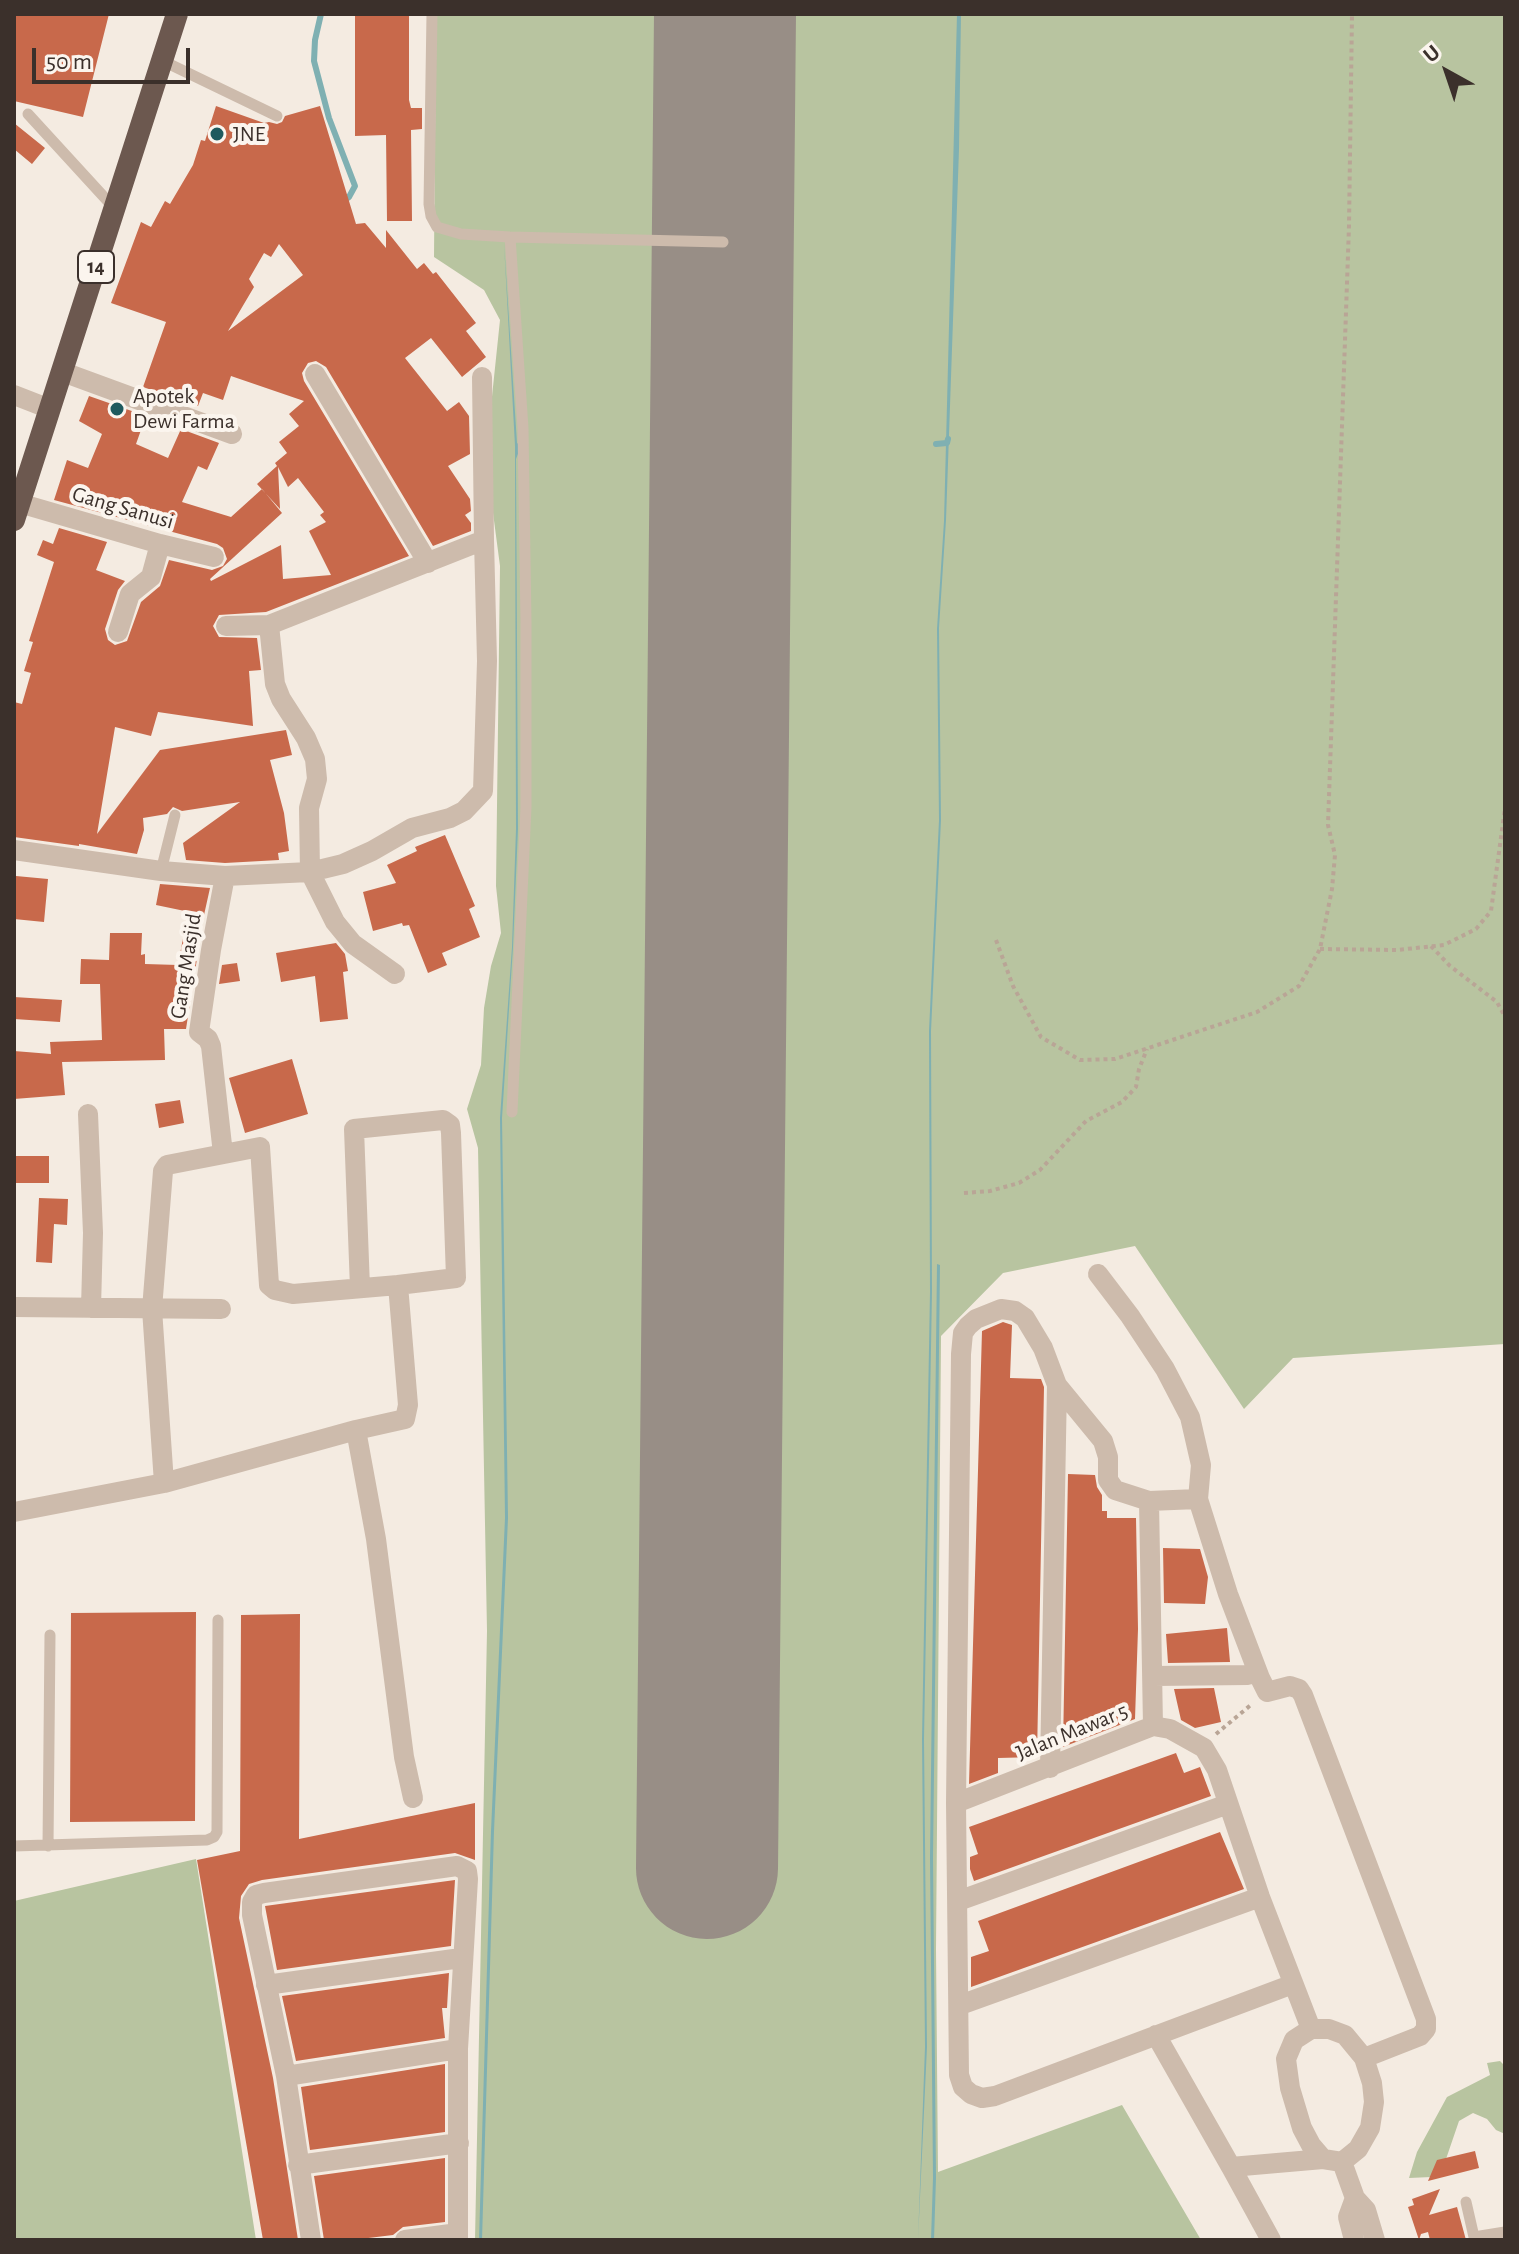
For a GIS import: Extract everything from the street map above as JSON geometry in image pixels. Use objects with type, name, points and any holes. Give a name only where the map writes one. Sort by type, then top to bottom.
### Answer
[{"type":"highway","name":"14","points":[[17,512],[177,14]]},
{"type":"street","points":[[63,372],[232,434]]},
{"type":"street","points":[[315,374],[428,563]]},
{"type":"street","points":[[14,850],[161,871],[225,876],[310,872],[357,857],[412,828],[464,811],[483,791],[487,661],[482,377]]},
{"type":"street","points":[[14,395],[50,409]]},
{"type":"street","name":"Gang Sanusi","points":[[17,512],[214,557]]},
{"type":"street","points":[[226,626],[269,625],[484,540]]},
{"type":"street","points":[[118,632],[133,589],[151,577],[160,544]]},
{"type":"street","points":[[269,625],[271,658],[278,692],[315,759],[317,779],[309,808],[310,872],[335,922],[353,944],[395,974]]},
{"type":"street","name":"Gang Masjid","points":[[223,1154],[211,1046],[199,1032],[225,876]]},
{"type":"street","points":[[88,1114],[93,1233],[91,1308]]},
{"type":"street","points":[[164,1483],[152,1309],[163,1171],[171,1163],[260,1147],[269,1285],[283,1293],[293,1294],[398,1285],[456,1278],[451,1133],[450,1125],[443,1120],[354,1129],[360,1288]]},
{"type":"street","points":[[1098,1274],[1165,1369],[1190,1417],[1201,1465],[1198,1499],[1228,1594],[1267,1692],[1290,1686],[1299,1689],[1303,1695],[1426,2019],[1426,2029],[1420,2036],[1364,2058]]},
{"type":"street","points":[[14,1512],[164,1483],[405,1419],[408,1414],[398,1285]]},
{"type":"street","points":[[14,1307],[221,1309]]},
{"type":"street","points":[[1198,1499],[1149,1501],[1111,1486],[1103,1441],[1057,1385],[1025,1318],[1015,1311],[1001,1309],[976,1319],[963,1333],[956,1803],[959,2075],[963,2087],[971,2094],[982,2098],[995,2096],[1293,1984]]},
{"type":"street","points":[[1050,1768],[1057,1385]]},
{"type":"street","points":[[356,1430],[376,1539],[404,1757],[413,1798]]},
{"type":"street","points":[[1149,1501],[1153,1726]]},
{"type":"street","points":[[1154,1676],[1248,1675]]},
{"type":"street","name":"Jalan Mawar 5","points":[[956,1803],[1153,1726],[1170,1729],[1204,1748]]},
{"type":"street","points":[[1204,1748],[1217,1770],[1260,1897],[1311,2029]]},
{"type":"street","points":[[958,1901],[1228,1804]]},
{"type":"street","points":[[311,2240],[286,2076],[251,1906],[256,1895],[457,1866],[467,1871],[468,1879],[458,2049],[458,2237],[405,2240]]},
{"type":"street","points":[[960,2005],[1260,1897]]},
{"type":"street","points":[[266,1985],[461,1958]]},
{"type":"street","points":[[1231,2167],[1332,2160],[1358,2149],[1370,2128],[1374,2102],[1372,2083],[1364,2058],[1345,2035],[1329,2029],[1311,2029],[1294,2040],[1286,2059],[1290,2088],[1302,2128],[1311,2145],[1332,2160],[1366,2210],[1375,2240]]},
{"type":"street","points":[[1156,2035],[1271,2240]]},
{"type":"street","points":[[286,2076],[458,2049]]},
{"type":"street","points":[[298,2165],[459,2143]]},
{"type":"street","points":[[1354,2240],[1348,2217],[1355,2198]]},
{"type":"lane","points":[[432,14],[431,216],[435,225],[447,231],[510,237],[723,242]]},
{"type":"lane","points":[[163,61],[277,116]]},
{"type":"lane","points":[[28,114],[115,209]]},
{"type":"lane","points":[[510,237],[523,428],[526,623],[526,807],[512,1112]]},
{"type":"lane","points":[[161,871],[175,815]]},
{"type":"lane","points":[[14,1846],[207,1840],[214,1837],[217,1832],[218,1620]]},
{"type":"lane","points":[[48,1846],[50,1635]]},
{"type":"lane","points":[[1466,2202],[1474,2237],[1505,2232]]},
{"type":"path","points":[[996,940],[1013,986],[1041,1037],[1080,1060],[1115,1059],[1257,1012],[1299,986],[1320,949],[1335,855],[1328,825],[1342,481],[1352,14]]},
{"type":"path","points":[[1320,949],[1397,950],[1444,945],[1476,929],[1491,911],[1505,808]]},
{"type":"path","points":[[1431,946],[1450,966],[1497,1002],[1505,1017]]},
{"type":"path","points":[[964,1193],[990,1191],[1019,1183],[1040,1170],[1086,1121],[1122,1102],[1136,1087],[1147,1048]]},
{"type":"path","points":[[1204,1748],[1227,1723],[1267,1692]]},
{"type":"green space","points":[[436,14],[677,14],[660,1866],[754,1869],[773,14],[1505,14],[1505,1344],[1293,1358],[1244,1409],[1135,1246],[1003,1273],[941,1336],[936,1949],[938,2172],[1122,2105],[1201,2240],[475,2240],[487,1631],[478,1148],[467,1109],[481,1065],[484,1008],[491,966],[501,933],[496,886],[500,566],[488,475],[500,320],[484,290],[434,257]]},
{"type":"green space","points":[[196,1859],[256,2240],[14,2240],[14,1901]]},
{"type":"green space","points":[[1500,2061],[1505,2066],[1505,2134],[1496,2130],[1487,2119],[1473,2113],[1459,2121],[1446,2159],[1431,2177],[1409,2178],[1417,2152],[1447,2097],[1490,2075],[1487,2063]]},
{"type":"water","points":[[957,14],[961,14],[959,149],[946,520],[939,628],[941,820],[931,1031],[932,1292],[924,1739],[927,2047],[918,2240],[925,2047],[922,1739],[930,1292],[929,1031],[939,820],[937,629],[944,521]]},
{"type":"water","points":[[504,243],[517,443],[521,446],[516,459],[518,829],[513,947],[502,1118],[508,1518],[494,1831],[482,2240],[479,2240],[491,1831],[505,1518],[500,1118],[512,947],[516,829],[515,446]]},
{"type":"water","points":[[937,1264],[940,1265],[933,1857],[936,2178],[934,2240],[931,2240],[930,1857]]},
{"type":"building","points":[[14,14],[109,14],[83,117],[14,101]]},
{"type":"building","points":[[355,14],[409,14],[409,100],[411,108],[422,108],[422,129],[411,130],[412,221],[387,221],[386,135],[355,136]]},
{"type":"building","points":[[216,106],[264,123],[277,124],[285,116],[320,106],[356,224],[365,223],[386,248],[386,230],[417,269],[424,263],[433,274],[436,272],[476,323],[466,331],[486,357],[462,377],[431,338],[405,358],[447,411],[459,402],[469,416],[470,454],[448,466],[470,499],[471,511],[465,515],[471,523],[471,531],[433,546],[326,367],[316,361],[308,363],[302,373],[304,381],[409,556],[266,612],[219,615],[213,626],[219,637],[257,638],[261,670],[249,671],[253,726],[158,712],[151,736],[115,727],[97,834],[160,750],[286,730],[292,755],[270,760],[284,813],[289,851],[278,853],[279,860],[225,863],[186,860],[183,843],[240,802],[182,811],[173,807],[167,814],[143,818],[144,830],[137,854],[14,837],[14,702],[22,704],[31,673],[24,671],[33,642],[29,641],[54,562],[37,555],[43,540],[53,544],[59,528],[107,542],[96,570],[125,581],[118,590],[105,629],[108,640],[115,645],[127,641],[141,602],[160,586],[169,560],[212,570],[223,566],[227,559],[223,548],[217,544],[54,500],[67,460],[88,468],[102,434],[79,421],[89,396],[146,416],[136,444],[168,458],[181,429],[219,443],[207,470],[198,466],[182,502],[231,517],[262,489],[257,484],[287,453],[279,442],[299,426],[289,414],[304,401],[231,376],[223,400],[203,393],[198,406],[143,387],[166,322],[111,303],[141,222],[151,227],[165,201],[170,204],[193,165],[201,140],[205,141]],"holes":[[[279,244],[303,275],[228,331],[254,287],[249,279],[264,253],[271,257]],[[278,467],[288,487],[298,478],[324,512],[320,515],[326,522],[309,531],[331,575],[283,579],[281,545],[211,581],[282,513],[266,494],[280,509]]]},
{"type":"building","points":[[14,123],[45,148],[32,164],[14,149]]},
{"type":"building","points":[[445,835],[475,906],[469,909],[480,937],[442,953],[447,965],[428,973],[409,925],[403,926],[402,923],[373,931],[363,892],[396,883],[387,865],[417,851],[415,847]]},
{"type":"building","points":[[16,876],[48,879],[44,922],[14,919]]},
{"type":"building","points":[[160,884],[210,888],[204,915],[156,905]]},
{"type":"building","points":[[110,933],[142,933],[141,955],[145,954],[145,964],[178,965],[184,933],[201,933],[186,1029],[164,1029],[165,1060],[62,1062],[65,1095],[14,1099],[14,1051],[51,1054],[50,1042],[102,1040],[100,984],[80,984],[81,959],[109,960]]},
{"type":"building","points":[[336,943],[345,954],[348,971],[343,972],[348,1019],[320,1022],[315,976],[281,982],[276,953]]},
{"type":"building","points":[[237,963],[240,981],[219,984],[222,965]]},
{"type":"building","points":[[14,997],[62,1000],[60,1022],[14,1019]]},
{"type":"building","points":[[292,1059],[308,1114],[245,1133],[229,1078]]},
{"type":"building","points":[[180,1100],[184,1123],[159,1128],[155,1104]]},
{"type":"building","points":[[14,1156],[49,1156],[49,1183],[14,1183]]},
{"type":"building","points":[[39,1198],[68,1199],[67,1225],[54,1224],[52,1263],[36,1262]]},
{"type":"building","points":[[1003,1322],[1012,1325],[1010,1378],[1041,1379],[1044,1387],[1037,1757],[998,1758],[998,1773],[969,1784],[982,1331]]},
{"type":"building","points":[[1068,1474],[1095,1475],[1102,1495],[1102,1511],[1107,1511],[1107,1518],[1136,1518],[1138,1629],[1135,1719],[1063,1747]]},
{"type":"building","points":[[1163,1548],[1200,1549],[1208,1577],[1205,1604],[1164,1603]]},
{"type":"building","points":[[196,1612],[195,1821],[70,1822],[71,1613]]},
{"type":"building","points":[[300,1614],[299,1839],[475,1803],[475,1860],[455,1853],[262,1880],[249,1884],[241,1896],[239,1918],[273,2078],[298,2240],[263,2240],[197,1860],[240,1851],[241,1615]]},
{"type":"building","points":[[1227,1628],[1230,1662],[1168,1663],[1166,1634]]},
{"type":"building","points":[[1214,1688],[1221,1722],[1195,1728],[1181,1720],[1174,1689]]},
{"type":"building","points":[[1176,1753],[1184,1773],[1200,1767],[1211,1796],[974,1881],[970,1857],[978,1854],[969,1827]]},
{"type":"building","points":[[1220,1832],[1244,1889],[971,1987],[971,1957],[989,1951],[978,1921]]},
{"type":"building","points":[[455,1880],[451,1946],[277,1970],[265,1906]]},
{"type":"building","points":[[449,1973],[447,2008],[442,2008],[445,2038],[296,2061],[282,1996]]},
{"type":"building","points":[[445,2064],[445,2132],[310,2150],[301,2087]]},
{"type":"building","points":[[1475,2151],[1479,2168],[1428,2181],[1437,2160]]},
{"type":"building","points":[[445,2158],[445,2222],[403,2227],[393,2235],[324,2240],[314,2176]]},
{"type":"building","points":[[1440,2189],[1429,2215],[1457,2207],[1466,2240],[1430,2240],[1428,2232],[1421,2234],[1419,2240],[1408,2207],[1414,2205],[1412,2199]]},
{"type":"waterway","points":[[321,14],[314,61],[329,118],[355,186],[342,202]]},
{"type":"waterway","points":[[936,444],[947,443],[948,439]]},
{"type":"runway","points":[[707,1868],[725,14]]},
{"type":"place","name":"JNE","points":[[217,134]]},
{"type":"place","name":"Apotek Dewi Farma","points":[[117,409]]}]
